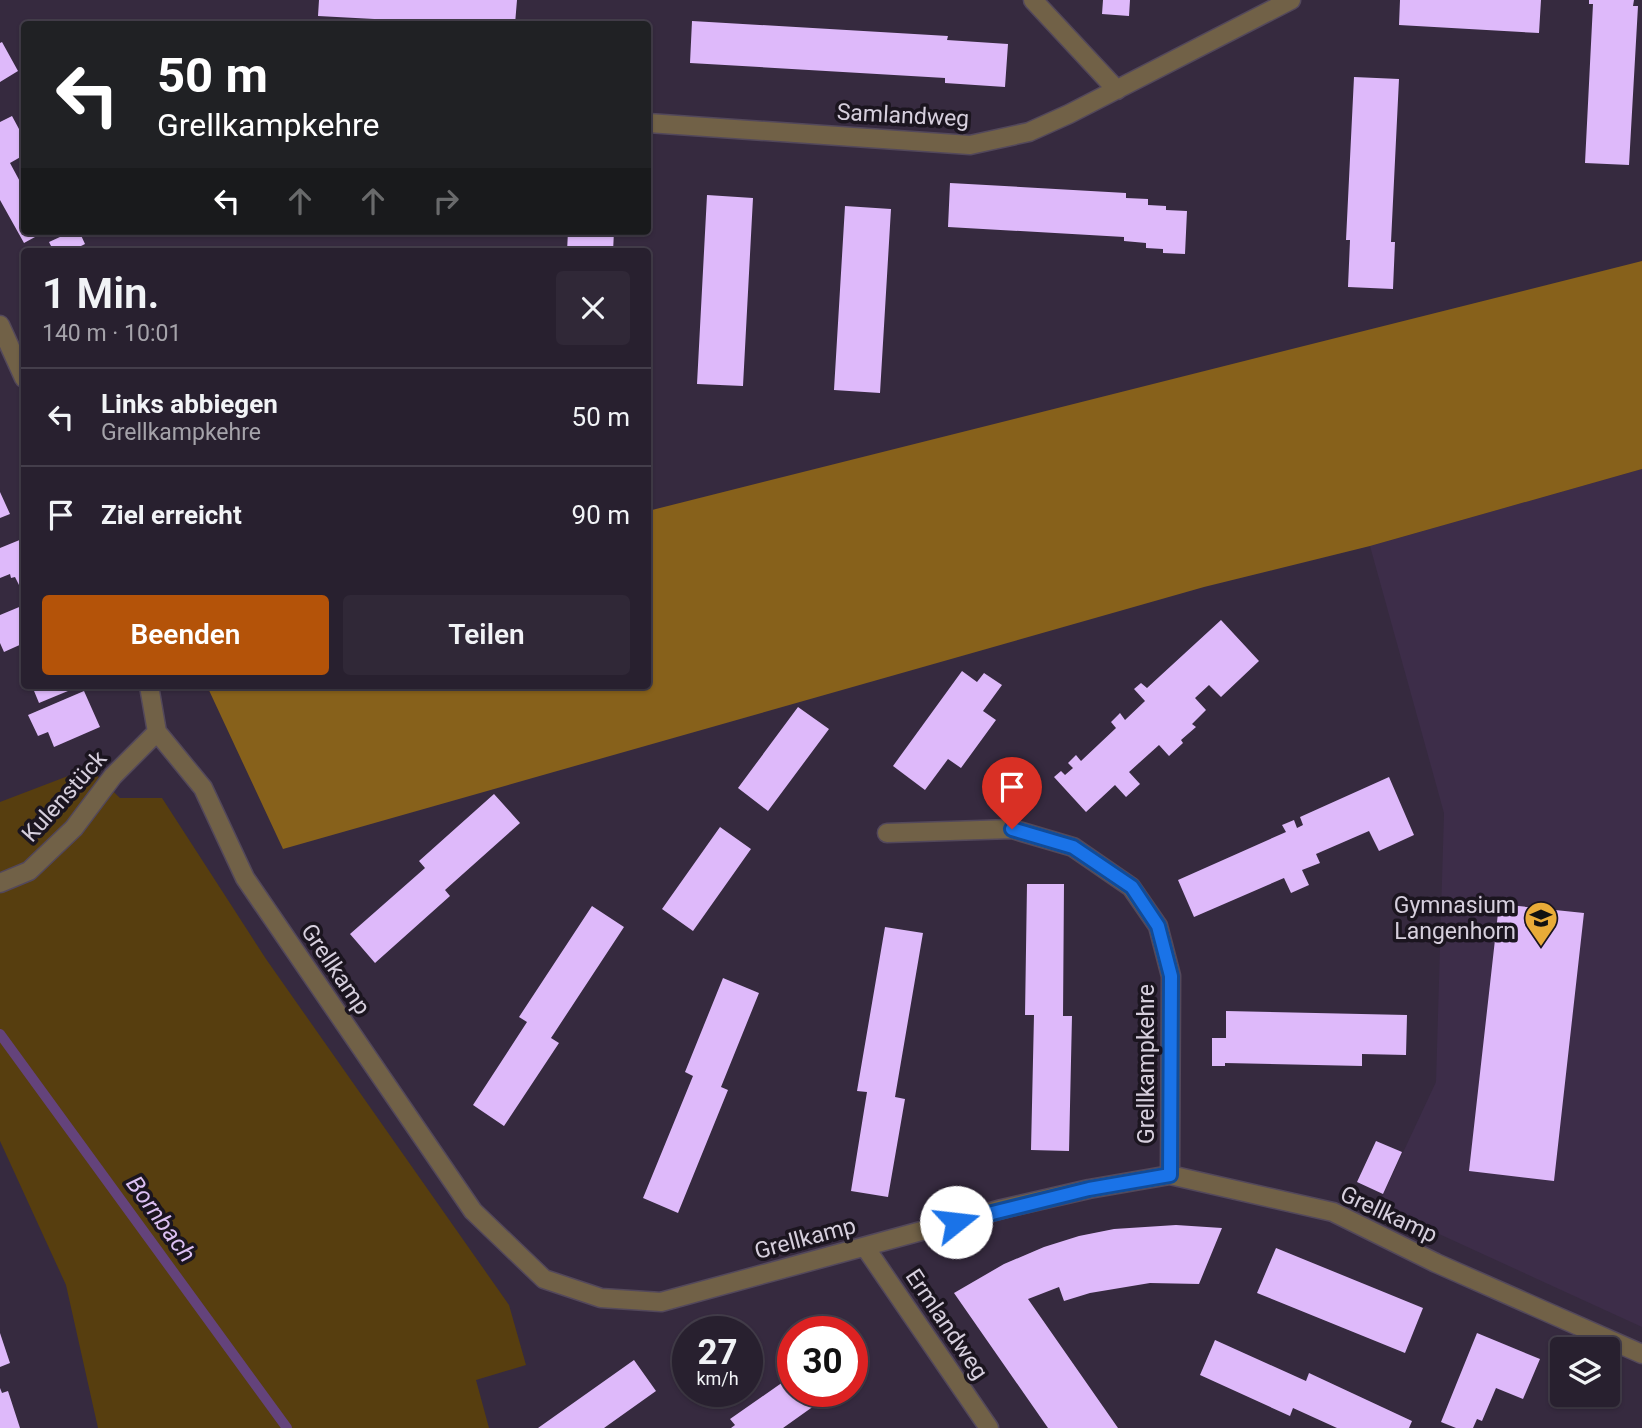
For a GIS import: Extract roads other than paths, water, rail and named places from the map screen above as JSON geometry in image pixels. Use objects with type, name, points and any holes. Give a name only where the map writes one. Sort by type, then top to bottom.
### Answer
[{"type":"street","points":[[1033,0],[1117,90]]},
{"type":"street","name":"Samlandweg","points":[[651,123],[970,145],[1029,132],[1291,0]]},
{"type":"street","points":[[0,325],[21,371]]},
{"type":"street","points":[[150,689],[157,732]]},
{"type":"street","name":"Grellkamp","points":[[157,732],[204,788],[245,878],[473,1211],[544,1279],[601,1298],[661,1302],[1002,1209],[1089,1189],[1170,1175],[1332,1212],[1443,1266],[1642,1354]]},
{"type":"street","name":"Kulenstück","points":[[0,883],[29,871],[74,828],[113,776],[157,732]]},
{"type":"street","name":"Grellkampkehre","points":[[887,833],[1012,829],[1073,847],[1132,887],[1158,926],[1171,976],[1170,1175]]},
{"type":"street","name":"Ermlandweg","points":[[865,1247],[989,1428]]},
{"type":"waterway","name":"Bornbach","points":[[0,1034],[287,1428]]},
{"type":"place","name":"Gymnasium Langenhorn","points":[[1541,948]]}]
